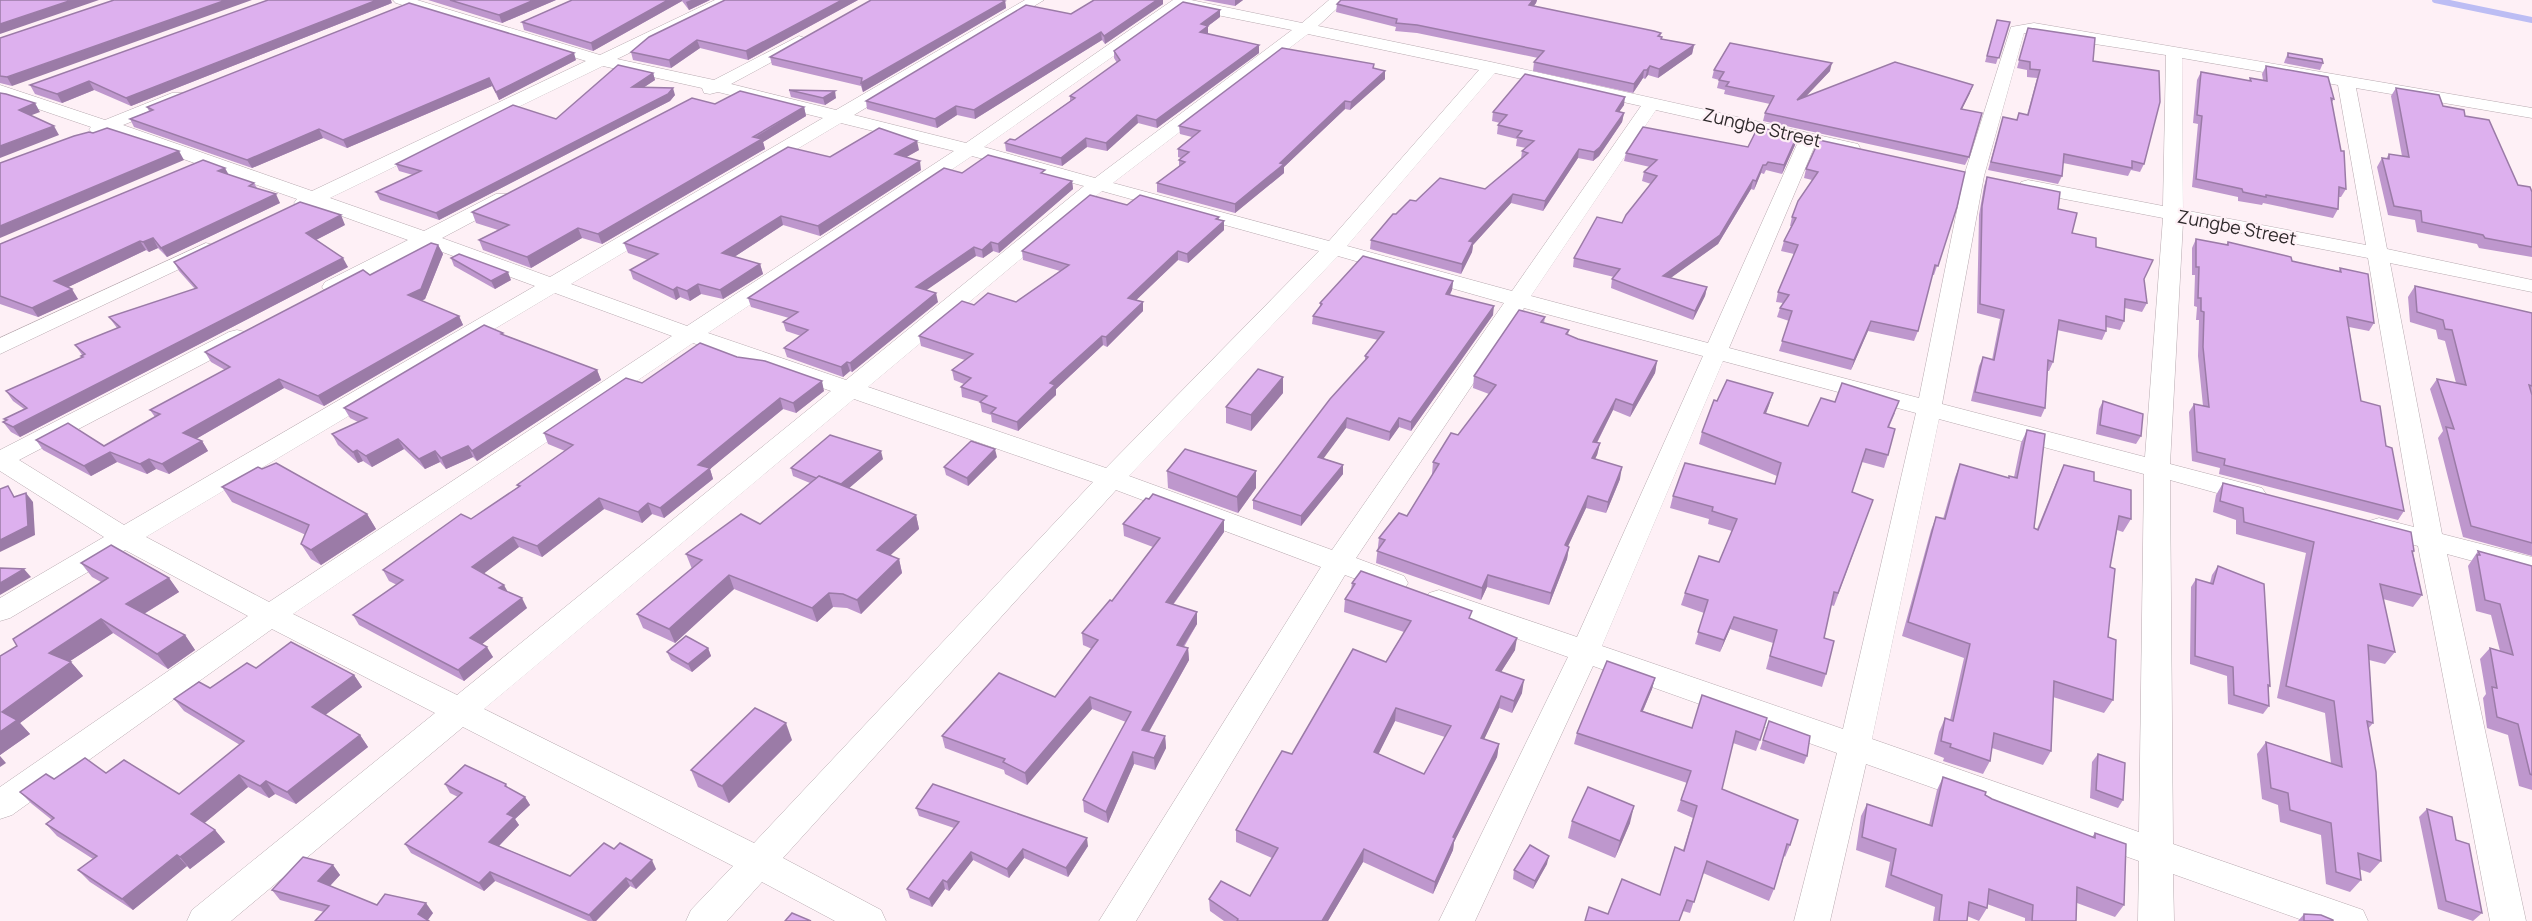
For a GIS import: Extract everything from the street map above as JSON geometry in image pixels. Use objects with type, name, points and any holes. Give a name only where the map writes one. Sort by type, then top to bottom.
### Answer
[{"type":"street","points":[[302,204],[727,0]]},
{"type":"street","points":[[0,611],[1035,0]]},
{"type":"street","points":[[205,921],[1099,184],[1306,28],[1338,0]]},
{"type":"street","points":[[0,805],[270,615],[969,149],[1177,1]]},
{"type":"street","name":"Zungbe Street","points":[[1177,1],[1491,67],[1864,150]]},
{"type":"street","points":[[406,4],[504,30],[603,61],[717,86],[969,149],[1520,300],[2271,498]]},
{"type":"street","points":[[504,30],[524,21]]},
{"type":"street","points":[[1812,921],[1855,746],[1929,408],[1974,176],[2017,30],[2034,28],[2346,81],[2531,116]]},
{"type":"street","points":[[686,102],[811,34]]},
{"type":"street","points":[[2156,921],[2157,468],[2173,216],[2174,52]]},
{"type":"street","points":[[704,921],[1111,479],[1334,248],[1491,67]]},
{"type":"street","points":[[2346,81],[2430,540],[2508,921]]},
{"type":"street","points":[[95,130],[193,91]]},
{"type":"street","points":[[11,92],[95,130],[196,164],[302,204],[426,238],[691,335],[1111,479],[1585,652],[2155,850],[2350,921]]},
{"type":"street","points":[[1117,921],[1338,563],[1520,300],[1652,103]]},
{"type":"street","points":[[1457,921],[1585,652],[1809,138]]},
{"type":"street","name":"Zungbe Street","points":[[1952,171],[2532,286]]},
{"type":"street","points":[[312,298],[520,189]]},
{"type":"street","points":[[0,346],[226,240]]},
{"type":"street","points":[[0,460],[249,330]]},
{"type":"street","points":[[0,460],[125,538],[270,615],[460,709],[758,862],[868,921]]},
{"type":"street","points":[[2362,522],[2532,567]]},
{"type":"building","points":[[0,0],[72,0],[0,24]]},
{"type":"building","points":[[114,0],[226,0],[7,77],[0,76],[0,38]]},
{"type":"building","points":[[268,0],[377,0],[126,98],[89,81],[57,94],[30,85]]},
{"type":"building","points":[[450,0],[534,0],[499,15]]},
{"type":"building","points":[[572,0],[668,0],[591,43],[522,22]]},
{"type":"building","points":[[725,0],[842,0],[746,51],[697,40],[669,60],[631,52],[649,37]]},
{"type":"building","points":[[871,0],[1005,1],[861,83],[862,78],[770,57]]},
{"type":"building","points":[[1094,0],[1157,0],[1104,36],[1101,32],[974,110],[956,106],[935,119],[866,101],[1026,5],[1071,14]]},
{"type":"building","points":[[1341,0],[1533,0],[1529,5],[1654,31],[1661,33],[1658,36],[1662,37],[1661,39],[1694,45],[1659,69],[1650,66],[1644,70],[1634,84],[1534,62],[1544,51],[1417,25],[1396,23],[1397,19],[1337,4]]},
{"type":"building","points":[[1183,2],[1220,10],[1201,24],[1208,26],[1200,32],[1259,45],[1156,120],[1137,115],[1106,143],[1086,138],[1061,158],[1005,143],[1010,139],[1015,140],[1075,98],[1070,96],[1120,60],[1114,51]]},
{"type":"building","points":[[409,3],[574,53],[496,92],[489,78],[343,140],[319,129],[247,160],[130,119],[153,110],[147,107]]},
{"type":"building","points":[[1997,20],[2010,22],[1999,58],[1987,56]]},
{"type":"building","points":[[2028,28],[2095,38],[2093,61],[2159,71],[2160,102],[2144,164],[2132,161],[2132,168],[2064,154],[2062,176],[1991,162],[2003,117],[2017,120],[2019,113],[2028,115],[2040,70],[2030,69],[2030,62],[2019,60]]},
{"type":"building","points":[[1730,43],[1832,63],[1797,100],[1895,62],[1973,85],[1961,109],[1982,113],[1969,157],[1765,113],[1774,96],[1726,86],[1729,82],[1719,80],[1724,72],[1714,70]]},
{"type":"building","points":[[1282,48],[1374,64],[1373,68],[1385,71],[1351,102],[1345,101],[1280,163],[1284,164],[1235,204],[1157,183],[1185,162],[1179,160],[1189,152],[1178,149],[1200,131],[1179,126]]},
{"type":"building","points":[[2288,53],[2322,59],[2323,63],[2288,57]]},
{"type":"building","points":[[618,65],[653,73],[632,87],[673,88],[668,94],[436,213],[376,192],[421,171],[396,164],[513,105],[556,119]]},
{"type":"building","points":[[2266,66],[2328,77],[2334,99],[2331,98],[2341,151],[2344,151],[2346,189],[2339,187],[2338,209],[2266,195],[2266,197],[2196,179],[2202,116],[2197,115],[2201,72],[2251,81],[2250,78],[2267,81]]},
{"type":"building","points":[[1525,74],[1625,97],[1616,111],[1624,113],[1594,152],[1579,149],[1545,201],[1513,194],[1469,241],[1473,242],[1462,264],[1371,240],[1393,214],[1396,214],[1410,200],[1416,201],[1440,178],[1485,189],[1528,153],[1522,151],[1534,141],[1517,137],[1522,131],[1498,125],[1507,115],[1493,112]]},
{"type":"building","points":[[2396,88],[2439,95],[2443,106],[2464,110],[2465,116],[2489,120],[2518,185],[2530,187],[2532,192],[2532,247],[2422,222],[2421,211],[2394,206],[2382,158],[2389,159],[2389,154],[2409,157]]},
{"type":"building","points":[[789,90],[835,91],[823,98]]},
{"type":"building","points":[[740,91],[804,107],[753,137],[762,139],[598,234],[578,228],[527,257],[479,240],[509,225],[472,212],[692,98],[715,104]]},
{"type":"building","points":[[0,93],[35,103],[19,110],[54,126],[0,146]]},
{"type":"building","points":[[1643,127],[1748,147],[1758,127],[1797,136],[1784,165],[1768,162],[1763,165],[1756,181],[1753,180],[1720,235],[1663,276],[1707,287],[1695,311],[1612,279],[1620,269],[1574,258],[1597,217],[1622,223],[1657,176],[1644,172],[1657,160],[1626,153]]},
{"type":"building","points":[[107,128],[179,151],[0,226],[0,163],[74,136]]},
{"type":"building","points":[[879,128],[917,141],[895,154],[920,161],[818,226],[781,216],[722,253],[760,264],[720,290],[698,284],[687,291],[677,287],[673,290],[630,270],[658,254],[624,243],[788,147],[830,157]]},
{"type":"building","points":[[1819,140],[1965,172],[1957,207],[1938,266],[1935,265],[1918,331],[1871,321],[1854,360],[1782,341],[1792,311],[1780,308],[1789,295],[1778,292],[1798,245],[1784,241],[1796,218],[1792,217],[1798,201],[1818,172],[1806,169]]},
{"type":"building","points":[[988,155],[1045,170],[1041,173],[1072,181],[998,244],[991,242],[982,250],[974,247],[916,287],[936,293],[850,363],[847,362],[841,367],[784,348],[808,330],[783,322],[798,312],[748,298],[944,168],[962,173]]},
{"type":"building","points":[[203,160],[225,168],[218,171],[254,183],[249,186],[276,194],[161,248],[153,238],[140,241],[54,281],[72,289],[32,308],[0,296],[0,244]]},
{"type":"building","points":[[1987,177],[2060,192],[2058,209],[2077,213],[2072,233],[2096,238],[2096,247],[2153,260],[2144,279],[2147,303],[2125,299],[2124,321],[2106,316],[2106,331],[2059,320],[2053,362],[2048,360],[2045,408],[1975,392],[1983,357],[1994,360],[2004,310],[1980,304],[1982,206]]},
{"type":"building","points":[[1090,195],[1127,205],[1140,195],[1219,217],[1216,219],[1224,221],[1187,254],[1178,251],[1128,298],[1143,302],[1106,337],[1102,336],[1050,383],[1055,385],[1017,422],[991,413],[996,408],[980,402],[987,396],[961,387],[971,378],[952,370],[973,354],[919,336],[962,301],[974,305],[988,293],[1016,302],[1069,265],[1022,251]]},
{"type":"building","points":[[300,202],[341,215],[306,233],[343,258],[13,427],[3,422],[7,420],[4,419],[27,408],[6,391],[83,357],[81,356],[85,354],[75,345],[120,327],[109,317],[197,288],[174,262]]},
{"type":"building","points":[[2196,239],[2228,245],[2228,242],[2291,257],[2292,261],[2341,272],[2340,268],[2368,274],[2374,323],[2347,317],[2361,401],[2380,406],[2386,446],[2392,448],[2404,511],[2224,465],[2225,459],[2197,452],[2194,404],[2209,407],[2203,347],[2204,312],[2201,311],[2201,298],[2198,298],[2199,267],[2196,267]]},
{"type":"building","points":[[431,243],[438,245],[421,289],[408,295],[459,316],[318,396],[279,379],[183,433],[202,441],[162,464],[149,459],[140,464],[110,452],[84,466],[36,440],[68,423],[104,446],[160,414],[150,410],[230,367],[205,352],[363,270],[370,275]]},
{"type":"building","points":[[459,254],[508,272],[491,281],[451,258]]},
{"type":"building","points":[[1363,256],[1453,281],[1446,294],[1494,306],[1411,422],[1399,418],[1390,432],[1347,418],[1318,457],[1343,465],[1301,516],[1253,500],[1330,399],[1368,357],[1365,356],[1384,332],[1313,316],[1322,304],[1320,303]]},
{"type":"building","points":[[2415,286],[2532,313],[2532,386],[2529,385],[2532,395],[2532,543],[2471,526],[2446,427],[2454,429],[2437,379],[2466,385],[2452,330],[2445,329],[2443,320],[2417,312]]},
{"type":"building","points":[[1519,310],[1545,317],[1541,322],[1569,330],[1566,334],[1578,339],[1657,361],[1633,405],[1616,399],[1593,442],[1600,443],[1592,458],[1622,467],[1608,502],[1588,496],[1565,545],[1569,547],[1551,593],[1488,575],[1482,588],[1377,551],[1385,540],[1379,538],[1399,513],[1407,516],[1439,464],[1433,462],[1451,433],[1458,435],[1496,385],[1474,376]]},
{"type":"building","points":[[484,325],[503,333],[501,334],[597,370],[472,451],[468,446],[441,458],[435,451],[419,459],[398,439],[366,456],[357,450],[353,452],[332,434],[367,418],[344,408]]},
{"type":"building","points":[[700,343],[737,357],[765,361],[822,381],[793,403],[780,398],[698,465],[710,468],[660,508],[648,503],[638,512],[599,498],[537,546],[513,537],[472,567],[504,585],[499,588],[522,598],[470,638],[487,647],[458,670],[353,615],[403,580],[383,570],[461,514],[471,519],[520,486],[517,485],[573,445],[544,433],[626,378],[642,383]]},
{"type":"building","points":[[1258,369],[1283,377],[1251,415],[1226,407]]},
{"type":"building","points":[[1727,380],[1773,393],[1764,413],[1808,426],[1821,398],[1835,402],[1842,383],[1899,401],[1888,427],[1895,429],[1888,455],[1866,449],[1852,492],[1873,500],[1838,593],[1834,592],[1824,638],[1834,641],[1826,674],[1770,656],[1777,630],[1734,617],[1724,640],[1698,632],[1708,600],[1685,593],[1699,556],[1719,562],[1737,519],[1712,511],[1713,507],[1673,496],[1685,463],[1775,484],[1781,463],[1702,432],[1714,400],[1717,401]]},
{"type":"building","points":[[2103,401],[2143,414],[2141,436],[2100,425]]},
{"type":"building","points":[[2027,430],[2045,434],[2034,528],[2038,530],[2064,465],[2094,472],[2094,481],[2131,490],[2131,519],[2119,516],[2110,567],[2115,569],[2108,637],[2116,640],[2113,700],[2054,681],[2051,751],[1994,733],[1990,761],[1950,747],[1951,744],[1941,741],[1945,718],[1953,721],[1970,644],[1908,622],[1936,517],[1945,519],[1960,464],[2009,478],[2009,476],[2017,478]]},
{"type":"building","points":[[830,435],[881,451],[841,484],[819,476],[816,478],[791,468]]},
{"type":"building","points":[[971,441],[995,449],[967,478],[944,467]]},
{"type":"building","points":[[1185,449],[1256,471],[1237,497],[1167,471]]},
{"type":"building","points":[[276,463],[367,514],[311,550],[301,544],[309,525],[222,487],[258,467],[262,469]]},
{"type":"building","points":[[819,476],[916,515],[877,550],[899,559],[857,600],[843,594],[829,593],[812,608],[729,575],[669,629],[637,614],[702,560],[686,554],[741,514],[760,524]]},
{"type":"building","points":[[2223,483],[2411,532],[2414,551],[2412,551],[2422,595],[2380,584],[2395,652],[2368,645],[2373,723],[2367,721],[2376,772],[2381,861],[2358,853],[2361,880],[2336,872],[2331,823],[2290,810],[2288,793],[2271,788],[2266,742],[2342,767],[2334,701],[2286,686],[2314,542],[2244,522],[2243,508],[2220,501]]},
{"type":"building","points":[[8,486],[14,497],[26,493],[28,526],[0,540],[0,489]]},
{"type":"building","points":[[1153,494],[1224,520],[1166,602],[1197,612],[1177,645],[1188,648],[1142,730],[1165,736],[1154,758],[1133,752],[1106,812],[1083,800],[1131,712],[1090,697],[1025,773],[1003,762],[1005,759],[942,736],[999,673],[1055,697],[1098,640],[1082,633],[1110,600],[1112,601],[1160,538],[1123,524],[1146,498],[1149,499]]},
{"type":"building","points":[[111,545],[169,578],[126,604],[185,635],[157,654],[101,619],[49,653],[71,662],[2,712],[17,720],[0,732],[0,656],[17,646],[13,639],[108,578],[81,563]]},
{"type":"building","points":[[2478,551],[2532,566],[2532,775],[2518,724],[2497,717],[2492,687],[2497,688],[2490,648],[2513,655],[2500,604],[2485,600]]},
{"type":"building","points":[[2218,566],[2264,584],[2270,686],[2268,685],[2269,706],[2234,695],[2233,667],[2195,656],[2196,579],[2213,584]]},
{"type":"building","points":[[0,568],[24,569],[0,583]]},
{"type":"building","points":[[1361,571],[1472,611],[1469,618],[1517,638],[1496,670],[1524,680],[1514,701],[1501,696],[1481,738],[1499,744],[1453,837],[1455,838],[1435,882],[1364,849],[1322,921],[1237,921],[1238,919],[1209,899],[1221,881],[1250,896],[1278,848],[1236,830],[1266,778],[1282,751],[1292,754],[1353,649],[1386,662],[1411,621],[1345,599],[1355,584],[1352,583]],"holes":[[[1396,708],[1451,726],[1424,774],[1374,752]]]},
{"type":"building","points":[[686,636],[708,648],[688,664],[667,652]]},
{"type":"building","points":[[291,642],[354,675],[312,707],[360,735],[287,792],[266,781],[260,786],[239,775],[191,814],[215,830],[180,857],[177,855],[122,899],[78,870],[97,856],[46,824],[54,818],[20,792],[46,774],[54,779],[85,758],[106,773],[124,760],[179,794],[244,741],[174,699],[199,682],[210,688],[247,663],[256,668]]},
{"type":"building","points":[[1607,661],[1655,678],[1641,711],[1692,728],[1702,695],[1767,718],[1760,740],[1736,731],[1722,789],[1798,820],[1790,845],[1787,844],[1774,889],[1707,861],[1694,902],[1687,900],[1679,921],[1585,921],[1589,907],[1608,914],[1622,879],[1660,895],[1675,847],[1684,851],[1697,806],[1681,800],[1691,771],[1577,733]]},
{"type":"building","points":[[755,708],[786,723],[722,786],[691,770]]},
{"type":"building","points":[[1769,721],[1810,736],[1807,756],[1763,740]]},
{"type":"building","points":[[2098,754],[2125,763],[2123,800],[2096,790]]},
{"type":"building","points":[[465,765],[506,784],[505,786],[525,797],[507,814],[514,817],[489,842],[570,876],[604,843],[614,849],[620,843],[652,860],[631,881],[626,878],[589,915],[490,872],[479,883],[405,844],[462,793],[445,784]]},
{"type":"building","points":[[1943,777],[1986,792],[1985,795],[1992,799],[2095,838],[2095,833],[2126,844],[2124,905],[2077,887],[2076,921],[2032,921],[2033,905],[1989,889],[1987,908],[1969,902],[1967,921],[1939,921],[1942,895],[1891,875],[1896,849],[1862,837],[1867,804],[1932,826]]},
{"type":"building","points":[[933,784],[1087,838],[1066,868],[1023,849],[1007,869],[971,852],[947,882],[943,880],[929,899],[907,889],[959,822],[916,808]]},
{"type":"building","points":[[1588,787],[1634,806],[1620,841],[1572,821]]},
{"type":"building","points":[[2427,809],[2452,817],[2456,840],[2469,844],[2482,913],[2446,901]]},
{"type":"building","points":[[1530,845],[1549,856],[1535,881],[1514,870]]},
{"type":"building","points":[[303,857],[333,865],[318,881],[377,905],[385,894],[426,903],[418,914],[429,921],[315,921],[329,906],[272,890]]},
{"type":"building","points":[[792,913],[811,921],[785,921]]},
{"type":"building","points":[[2304,914],[2321,915],[2333,921],[2304,921]]},
{"type":"waterway","points":[[2435,0],[2532,20]]}]
